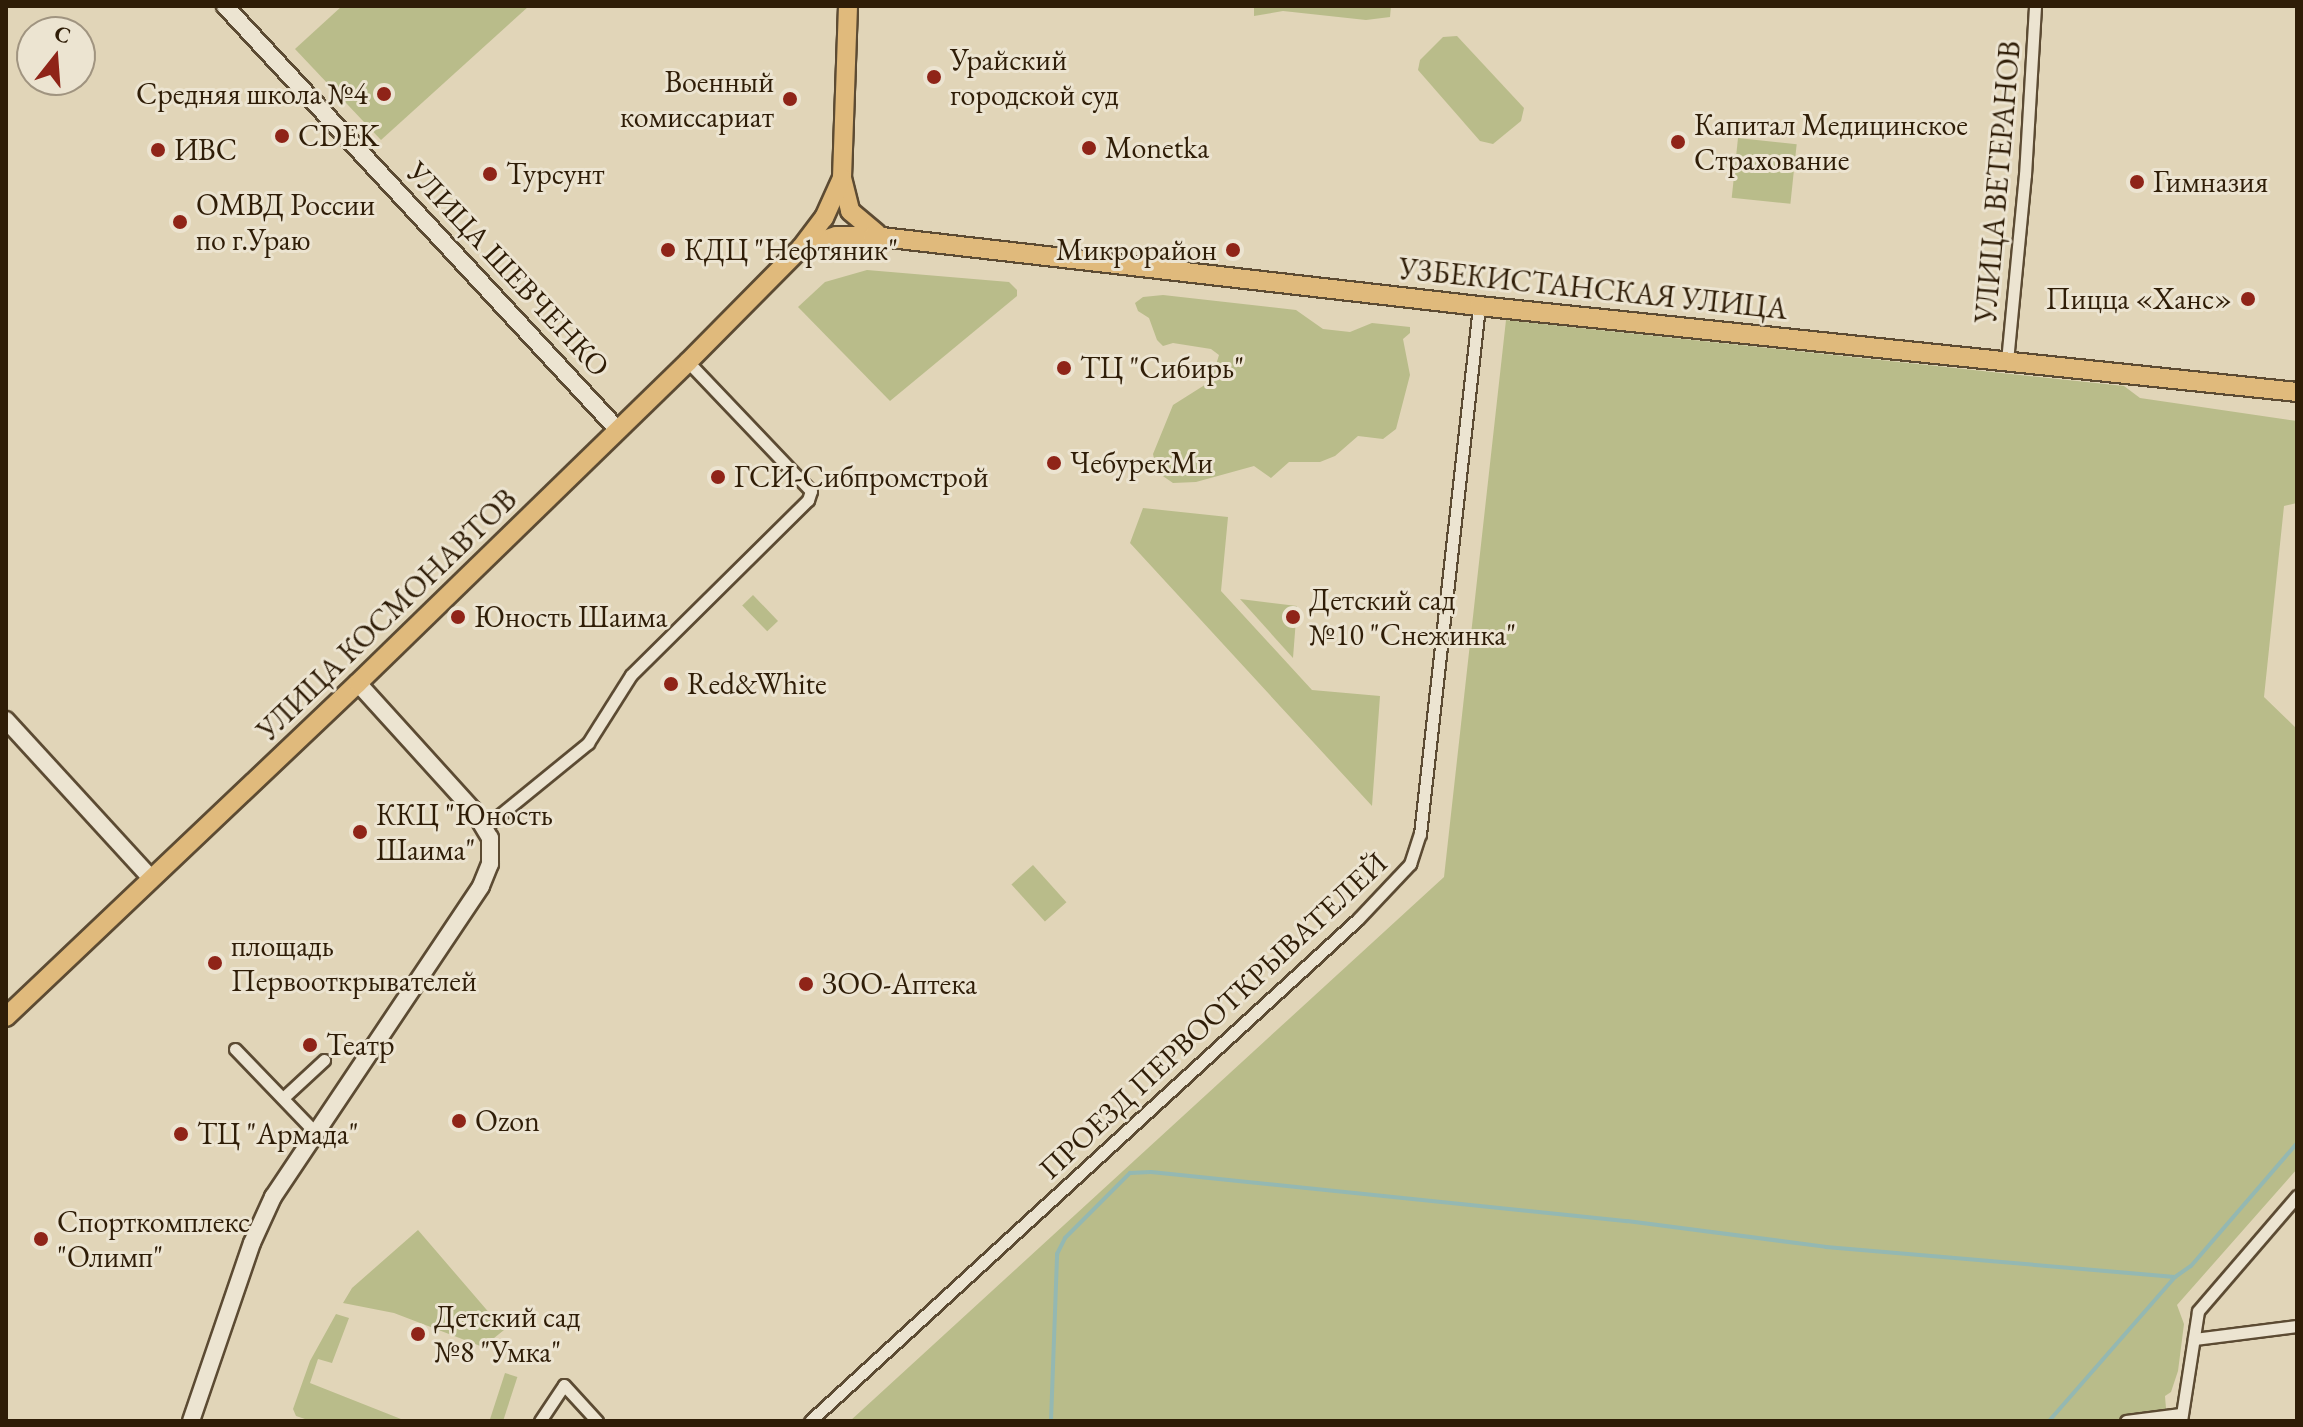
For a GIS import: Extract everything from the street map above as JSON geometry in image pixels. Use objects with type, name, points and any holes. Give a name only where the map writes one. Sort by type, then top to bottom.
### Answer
[{"type":"main road","name":"УЛИЦА ШЕВЧЕНКО","points":[[225,6],[618,430]]},
{"type":"main road","points":[[848,6],[842,178],[850,211],[863,226],[883,237]]},
{"type":"main road","name":"УЛИЦА КОСМОНАВТОВ","points":[[6,1017],[358,683],[688,362],[801,248],[824,218],[842,178]]},
{"type":"main road","name":"УЗБЕКИСТАНСКАЯ УЛИЦА","points":[[801,248],[836,236],[883,237],[1479,306],[2297,392]]},
{"type":"main road","points":[[196,1420],[262,1220],[315,1132],[481,886],[491,856],[485,827],[358,683]]},
{"type":"main road","points":[[6,720],[151,878]]},
{"type":"street","name":"УЛИЦА ВЕТЕРАНОВ","points":[[2007,361],[2025,175],[2035,6]]},
{"type":"street","name":"ПРОЕЗД ПЕРВООТКРЫВАТЕЛЕЙ","points":[[810,1421],[1358,919],[1410,864],[1420,834],[1479,306]]},
{"type":"street","points":[[485,827],[588,743],[631,675],[808,500],[811,491],[688,362]]},
{"type":"street","points":[[235,1049],[315,1132]]},
{"type":"street","points":[[283,1098],[324,1060]]},
{"type":"street","points":[[2126,1421],[2181,1417],[2202,1303],[2297,1196]]},
{"type":"street","points":[[2194,1339],[2297,1326]]},
{"type":"street","points":[[540,1421],[564,1385],[597,1421]]},
{"type":"green space","name":"Средняя школа №4","points":[[342,6],[529,6],[381,140],[295,49]]},
{"type":"green space","points":[[1254,6],[1391,6],[1390,17],[1366,20],[1283,11],[1254,16]]},
{"type":"green space","points":[[1457,36],[1524,108],[1521,121],[1493,144],[1480,141],[1418,70],[1420,60],[1443,37]]},
{"type":"green space","points":[[1738,138],[1797,144],[1790,204],[1732,198]]},
{"type":"green space","points":[[867,270],[1009,282],[1017,290],[1017,296],[890,401],[798,307],[825,282]]},
{"type":"green space","points":[[1163,295],[1296,310],[1323,329],[1350,332],[1372,323],[1410,327],[1410,333],[1403,339],[1410,375],[1396,429],[1383,439],[1358,436],[1335,456],[1320,462],[1289,462],[1271,478],[1254,466],[1196,482],[1173,483],[1157,472],[1153,454],[1173,405],[1211,381],[1219,355],[1211,349],[1173,343],[1163,346],[1157,340],[1149,318],[1138,311],[1135,303],[1143,297]]},
{"type":"green space","points":[[1506,320],[2124,386],[2140,398],[2297,421],[2297,503],[2284,506],[2264,697],[2297,729],[2297,1169],[2177,1305],[2184,1324],[2178,1371],[2171,1392],[2165,1396],[2167,1421],[850,1421],[1444,877]]},
{"type":"green space","points":[[1143,508],[1228,517],[1221,591],[1312,690],[1380,696],[1372,806],[1130,543]]},
{"type":"green space","points":[[753,595],[778,621],[767,631],[742,605]]},
{"type":"green space","points":[[1240,599],[1297,606],[1293,658]]},
{"type":"green space","points":[[1033,865],[1066,902],[1045,922],[1011,884]]},
{"type":"green space","points":[[418,1230],[504,1330],[483,1347],[394,1313],[343,1303],[352,1288]]},
{"type":"green space","points":[[336,1314],[349,1318],[332,1363],[318,1359],[310,1383],[406,1421],[311,1421],[296,1416],[293,1409],[310,1361]]},
{"type":"green space","points":[[505,1373],[517,1377],[503,1421],[489,1421]]},
{"type":"waterway","points":[[2049,1421],[2175,1277],[2191,1266],[2297,1143]]},
{"type":"waterway","points":[[1051,1421],[1057,1254],[1065,1238],[1130,1173],[1151,1172],[1627,1221],[1826,1247],[2175,1277]]},
{"type":"place","name":"Урайский городской суд","points":[[934,77]]},
{"type":"place","name":"Средняя школа №4","points":[[384,94]]},
{"type":"place","name":"Военный комиссариат","points":[[790,99]]},
{"type":"place","name":"CDEK","points":[[282,136]]},
{"type":"place","name":"Капитал Медицинское Страхование","points":[[1678,142]]},
{"type":"place","name":"Monetka","points":[[1089,148]]},
{"type":"place","name":"ИВС","points":[[158,150]]},
{"type":"place","name":"Турсунт","points":[[490,174]]},
{"type":"place","name":"Гимназия","points":[[2137,182]]},
{"type":"place","name":"ОМВД России по г.Ураю","points":[[180,222]]},
{"type":"place","name":"КДЦ \"Нефтяник\"","points":[[668,250]]},
{"type":"place","name":"Микрорайон","points":[[1233,250]]},
{"type":"place","name":"Пицца «Ханс»","points":[[2248,299]]},
{"type":"place","name":"ТЦ \"Сибирь\"","points":[[1064,368]]},
{"type":"place","name":"ЧебурекМи","points":[[1054,463]]},
{"type":"place","name":"ГСИ-Сибпромстрой","points":[[718,477]]},
{"type":"place","name":"Юность Шаима","points":[[458,617]]},
{"type":"place","name":"Детский сад №10 \"Снежинка\"","points":[[1293,617]]},
{"type":"place","name":"Red&White","points":[[671,684]]},
{"type":"place","name":"ККЦ \"Юность Шаима\"","points":[[360,832]]},
{"type":"place","name":"площадь Первооткрывателей","points":[[215,963]]},
{"type":"place","name":"ЗОО-Аптека","points":[[806,984]]},
{"type":"place","name":"Театр","points":[[310,1045]]},
{"type":"place","name":"Ozon","points":[[459,1121]]},
{"type":"place","name":"ТЦ \"Армада\"","points":[[181,1134]]},
{"type":"place","name":"Спорткомплекс \"Олимп\"","points":[[41,1239]]},
{"type":"place","name":"Детский сад №8 \"Умка\"","points":[[418,1334]]}]
